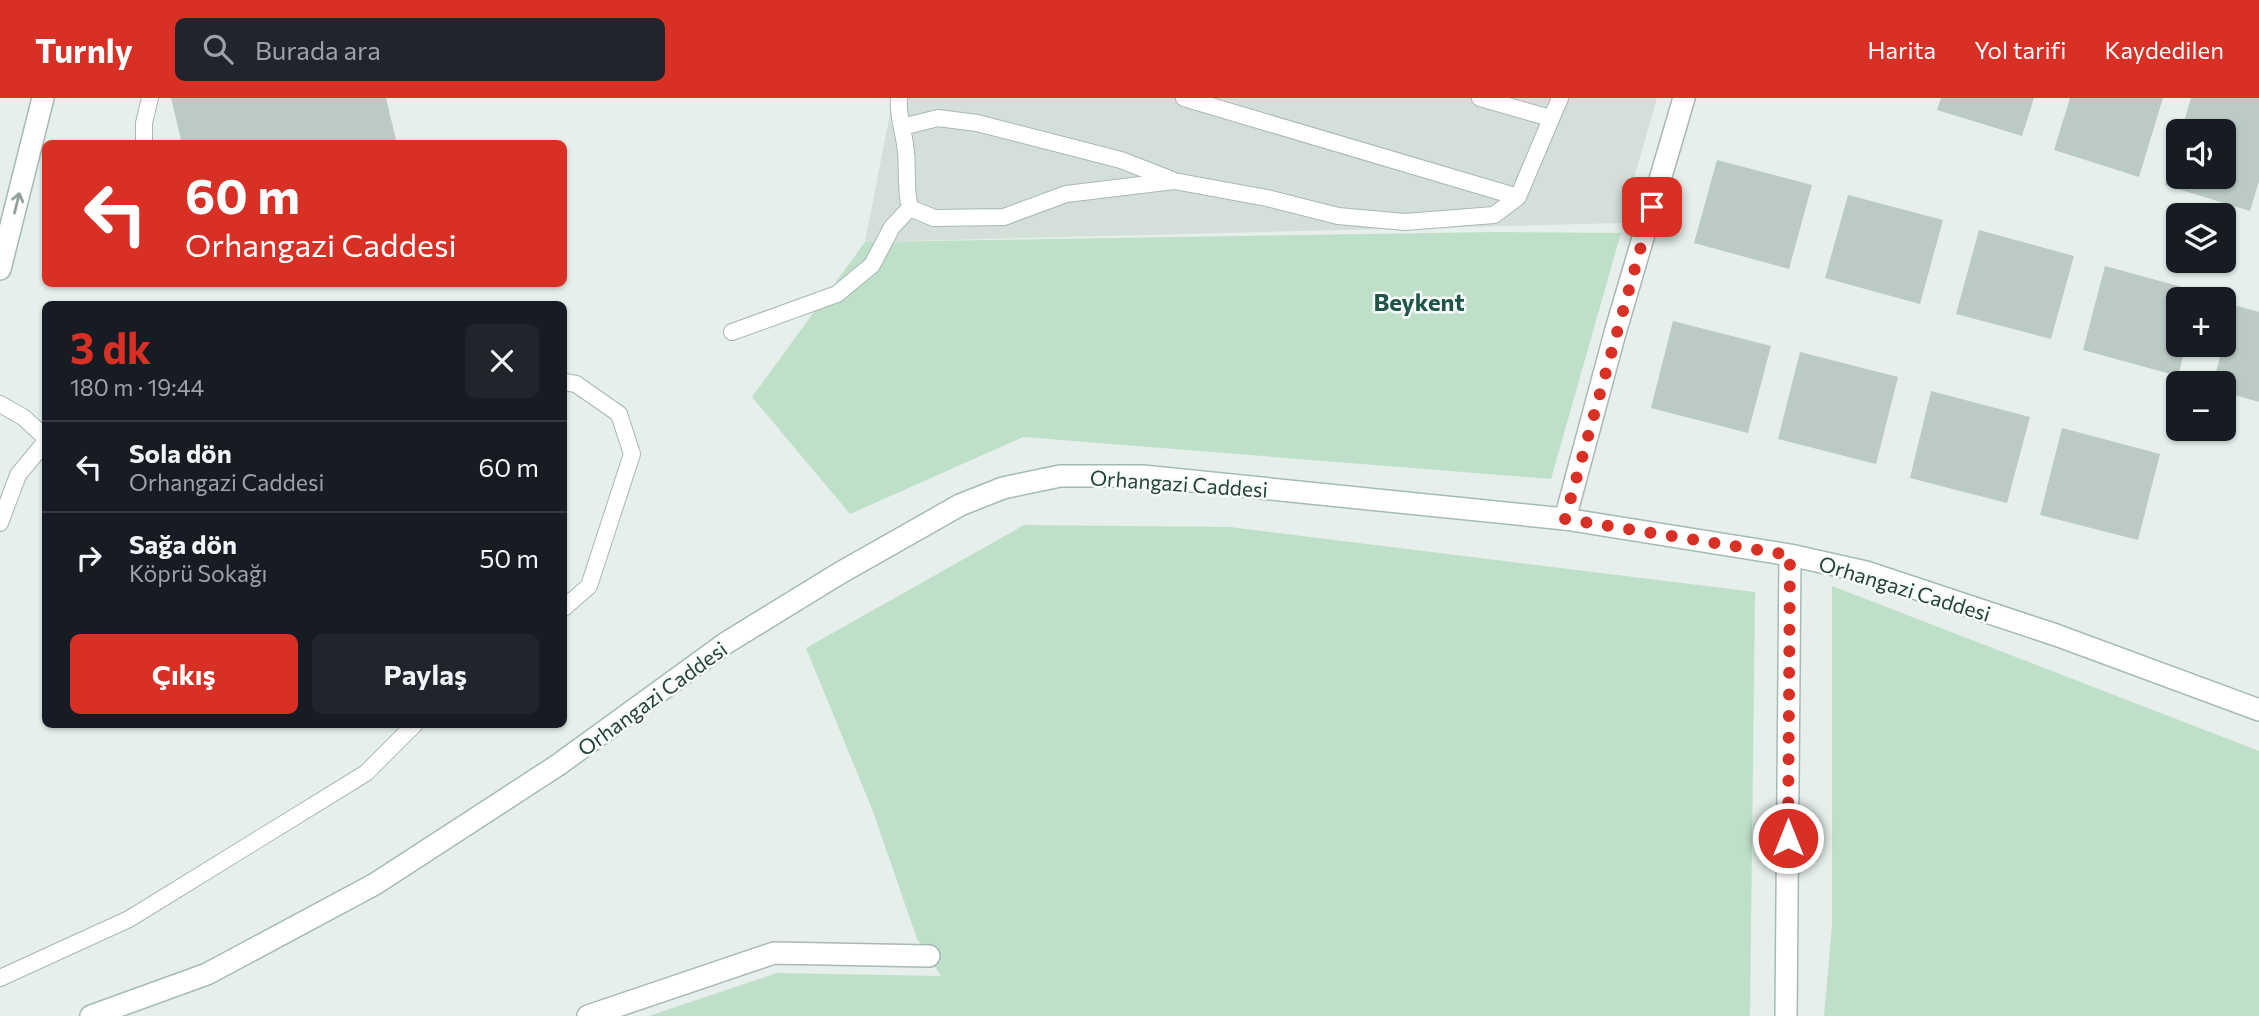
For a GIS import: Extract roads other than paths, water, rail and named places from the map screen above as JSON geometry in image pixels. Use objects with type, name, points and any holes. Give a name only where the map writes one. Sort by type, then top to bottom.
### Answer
[{"type":"street","points":[[0,269],[43,98]]},
{"type":"street","points":[[1565,519],[1615,332],[1684,98]]},
{"type":"street","name":"Orhangazi Caddesi","points":[[91,1016],[207,974],[375,884],[558,765],[726,643],[841,573],[960,505],[1003,488],[1060,475],[1143,476],[1565,519],[1790,555],[1866,572],[2056,635],[2259,710]]},
{"type":"street","points":[[1786,1016],[1790,555]]},
{"type":"street","points":[[588,1016],[774,953],[929,956]]},
{"type":"lane","points":[[144,140],[144,123],[150,98]]},
{"type":"lane","points":[[899,98],[910,208]]},
{"type":"lane","points":[[1184,98],[1518,197]]},
{"type":"lane","points":[[1480,98],[1550,118]]},
{"type":"lane","points":[[902,127],[938,118],[977,123],[1121,160],[1174,181],[1267,198],[1338,216],[1405,222],[1494,215],[1518,197],[1560,98]]},
{"type":"lane","points":[[910,208],[934,218],[1004,217],[1066,194],[1174,181]]},
{"type":"lane","points":[[732,332],[838,294],[872,265],[892,227],[910,208]]},
{"type":"lane","points":[[567,382],[576,384],[619,414],[632,454],[589,586],[567,605]]},
{"type":"lane","points":[[0,404],[23,417],[42,435]]},
{"type":"lane","points":[[0,523],[18,475],[42,444]]},
{"type":"lane","points":[[0,978],[129,919],[366,773],[411,728]]},
{"type":"district","name":"Beykent","points":[[1419,301]]}]
